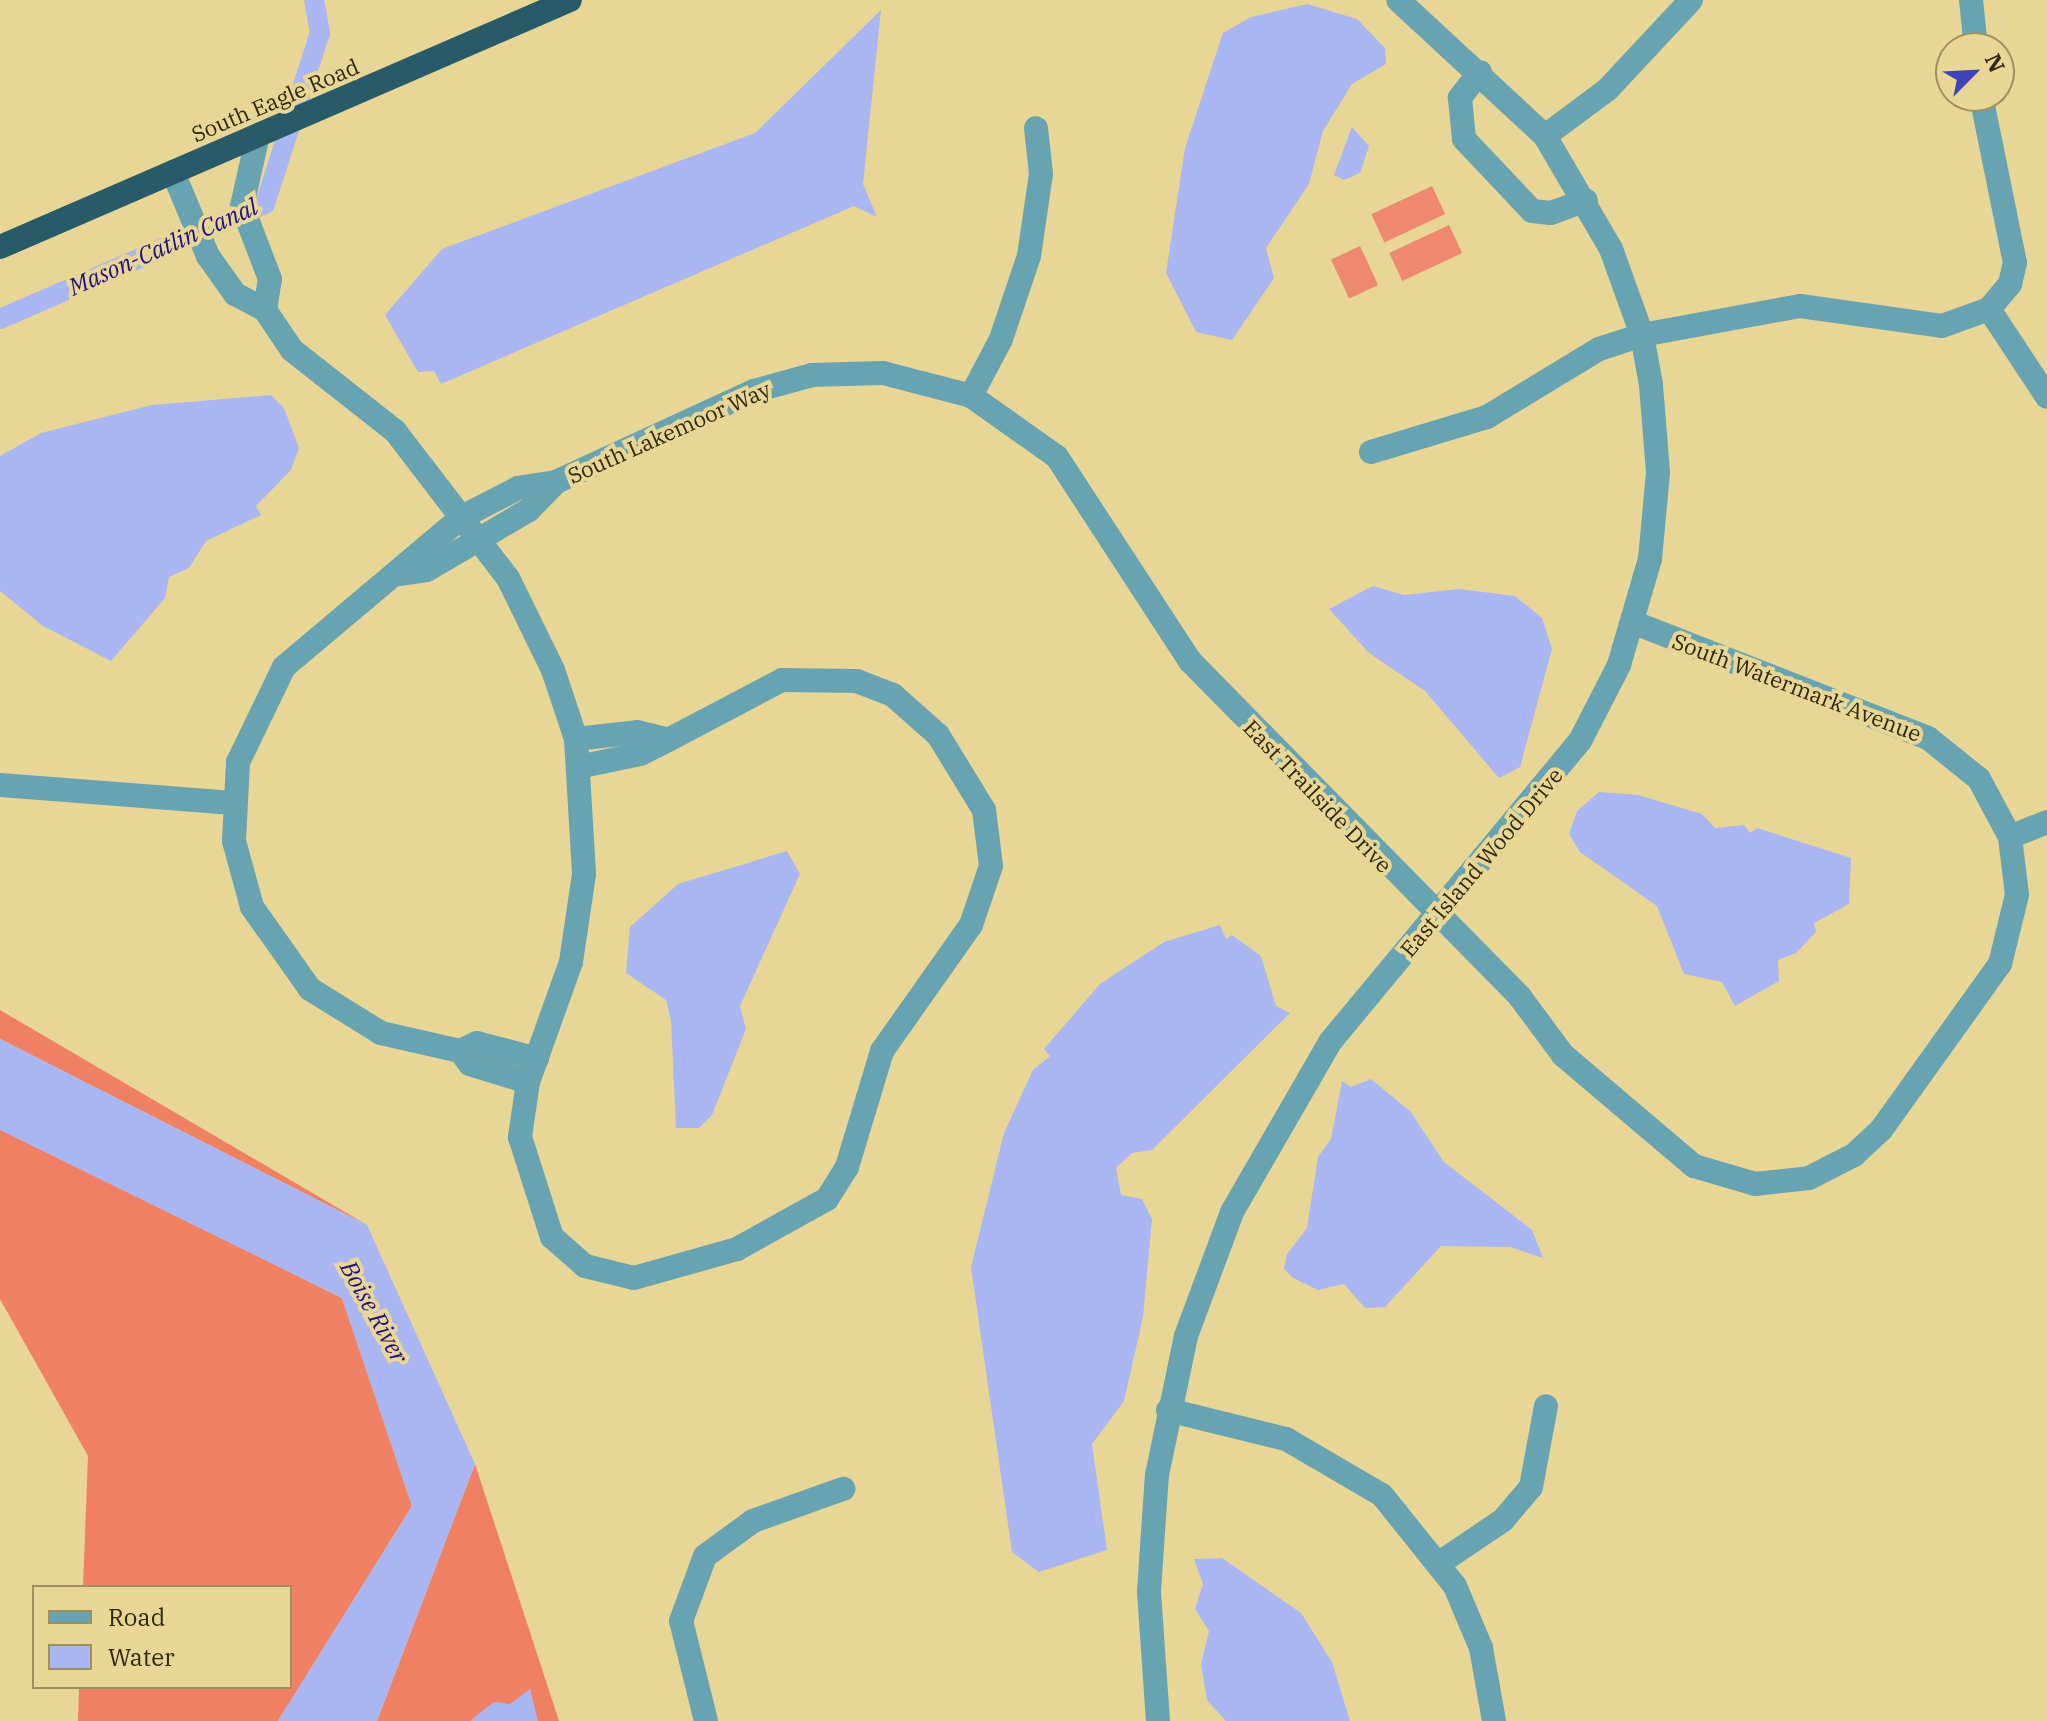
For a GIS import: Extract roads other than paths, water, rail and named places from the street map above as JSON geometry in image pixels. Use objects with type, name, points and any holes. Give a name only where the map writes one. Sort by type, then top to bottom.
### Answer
[{"type":"highway","name":"South Eagle Road","points":[[0,247],[570,0]]},
{"type":"street","name":"East Island Wood Drive","points":[[1158,1721],[1149,1591],[1168,1410],[1207,1273],[1261,1153],[1330,1042],[1556,777],[1601,704],[1634,623],[1658,472],[1642,335],[1586,200],[1545,136],[1480,72],[1398,0]]},
{"type":"street","points":[[1545,136],[1608,89],[1691,0]]},
{"type":"street","points":[[1971,0],[1974,32]]},
{"type":"street","points":[[1480,72],[1460,98],[1464,139],[1532,211],[1551,213],[1586,200]]},
{"type":"street","points":[[1371,452],[1487,417],[1599,349],[1642,335],[1800,306],[1942,326],[1989,309],[2010,284],[2015,263],[1984,112]]},
{"type":"street","points":[[971,396],[1001,339],[1029,256],[1041,174],[1036,128]]},
{"type":"street","points":[[258,135],[242,206],[270,279],[265,310]]},
{"type":"street","points":[[173,172],[208,256],[235,294],[265,310],[292,350],[395,431],[479,539],[536,630],[576,739],[580,919],[528,1082],[520,1137],[552,1237],[585,1266],[610,1275],[659,1274],[737,1249],[802,1220],[827,1199],[847,1167],[882,1051],[971,925],[991,866],[984,810],[938,735],[893,695],[857,681],[782,680],[640,754],[578,767]]},
{"type":"street","points":[[1989,309],[2047,397]]},
{"type":"street","name":"East Trailside Drive","points":[[877,373],[971,396],[1024,428],[1071,473],[1190,661],[1436,916],[1520,997],[1563,1055],[1673,1153],[1726,1179],[1794,1181],[1831,1169],[1881,1130],[2000,964],[2017,895],[2010,837]]},
{"type":"street","name":"South Lakemoor Way","points":[[528,1082],[470,1064],[460,1051],[362,1024],[286,964],[240,874],[233,803],[248,731],[284,667],[399,574],[414,550],[462,517],[518,488],[556,482],[754,391],[812,375],[877,373]]},
{"type":"street","name":"South Lakemoor Way","points":[[399,574],[427,570],[529,510],[556,482]]},
{"type":"street","name":"South Watermark Avenue","points":[[1634,623],[1928,738],[1979,779],[2010,837]]},
{"type":"street","points":[[576,739],[637,732],[668,740]]},
{"type":"street","points":[[0,785],[233,803]]},
{"type":"street","points":[[2010,837],[2047,822]]},
{"type":"street","name":"South Lakemoor Way","points":[[460,1051],[477,1043],[537,1059]]},
{"type":"street","points":[[1441,1562],[1503,1520],[1531,1487],[1546,1406]]},
{"type":"street","points":[[1168,1410],[1264,1431],[1326,1457],[1382,1495],[1441,1562],[1474,1627],[1494,1721]]},
{"type":"street","points":[[706,1721],[681,1621],[705,1556],[753,1521],[843,1489]]},
{"type":"water","points":[[1307,4],[1357,19],[1385,48],[1386,64],[1352,84],[1323,131],[1309,184],[1266,248],[1274,278],[1232,340],[1196,332],[1166,273],[1185,148],[1223,33],[1251,17]]},
{"type":"water","points":[[881,10],[863,184],[877,217],[854,206],[441,384],[434,371],[418,372],[385,315],[442,249],[755,133]]},
{"type":"water","points":[[1352,127],[1369,146],[1360,173],[1344,180],[1334,175]]},
{"type":"water","points":[[271,395],[284,408],[299,448],[291,470],[256,506],[261,515],[206,541],[189,568],[169,577],[165,598],[111,661],[43,626],[0,591],[0,456],[41,433],[152,405]]},
{"type":"water","points":[[1373,586],[1404,595],[1459,589],[1515,596],[1542,618],[1552,649],[1520,767],[1499,778],[1425,691],[1369,653],[1329,609]]},
{"type":"water","points":[[1599,792],[1638,795],[1702,814],[1715,828],[1744,825],[1750,833],[1757,828],[1851,858],[1849,904],[1814,923],[1816,932],[1796,953],[1778,960],[1779,981],[1735,1006],[1722,982],[1684,974],[1657,906],[1580,852],[1569,834],[1577,811]]},
{"type":"water","points":[[787,851],[800,874],[740,1006],[746,1029],[712,1115],[699,1128],[676,1128],[671,1021],[666,1000],[626,973],[630,927],[678,884]]},
{"type":"water","points":[[1220,925],[1226,939],[1232,935],[1261,956],[1276,1006],[1290,1013],[1152,1150],[1132,1153],[1116,1168],[1121,1195],[1142,1199],[1152,1219],[1143,1317],[1124,1401],[1092,1444],[1107,1550],[1039,1572],[1012,1552],[971,1267],[1004,1133],[1033,1070],[1050,1056],[1044,1049],[1100,984],[1164,942]]},
{"type":"water","name":"Boise River","points":[[0,1039],[367,1225],[475,1464],[377,1721],[278,1721],[412,1506],[342,1298],[0,1130]]},
{"type":"water","points":[[1371,1079],[1410,1111],[1444,1162],[1532,1230],[1543,1258],[1510,1247],[1441,1246],[1385,1307],[1365,1308],[1344,1284],[1318,1290],[1293,1278],[1284,1269],[1287,1254],[1307,1228],[1318,1157],[1331,1139],[1342,1081],[1351,1087]]},
{"type":"water","points":[[1222,1558],[1301,1613],[1332,1662],[1350,1721],[1226,1721],[1207,1700],[1201,1664],[1209,1631],[1195,1609],[1203,1584],[1194,1559]]},
{"type":"water","points":[[530,1689],[538,1721],[470,1721],[494,1702],[510,1704]]},
{"type":"waterway","name":"Mason-Catlin Canal","points":[[0,319],[265,204],[320,33],[314,0]]}]
